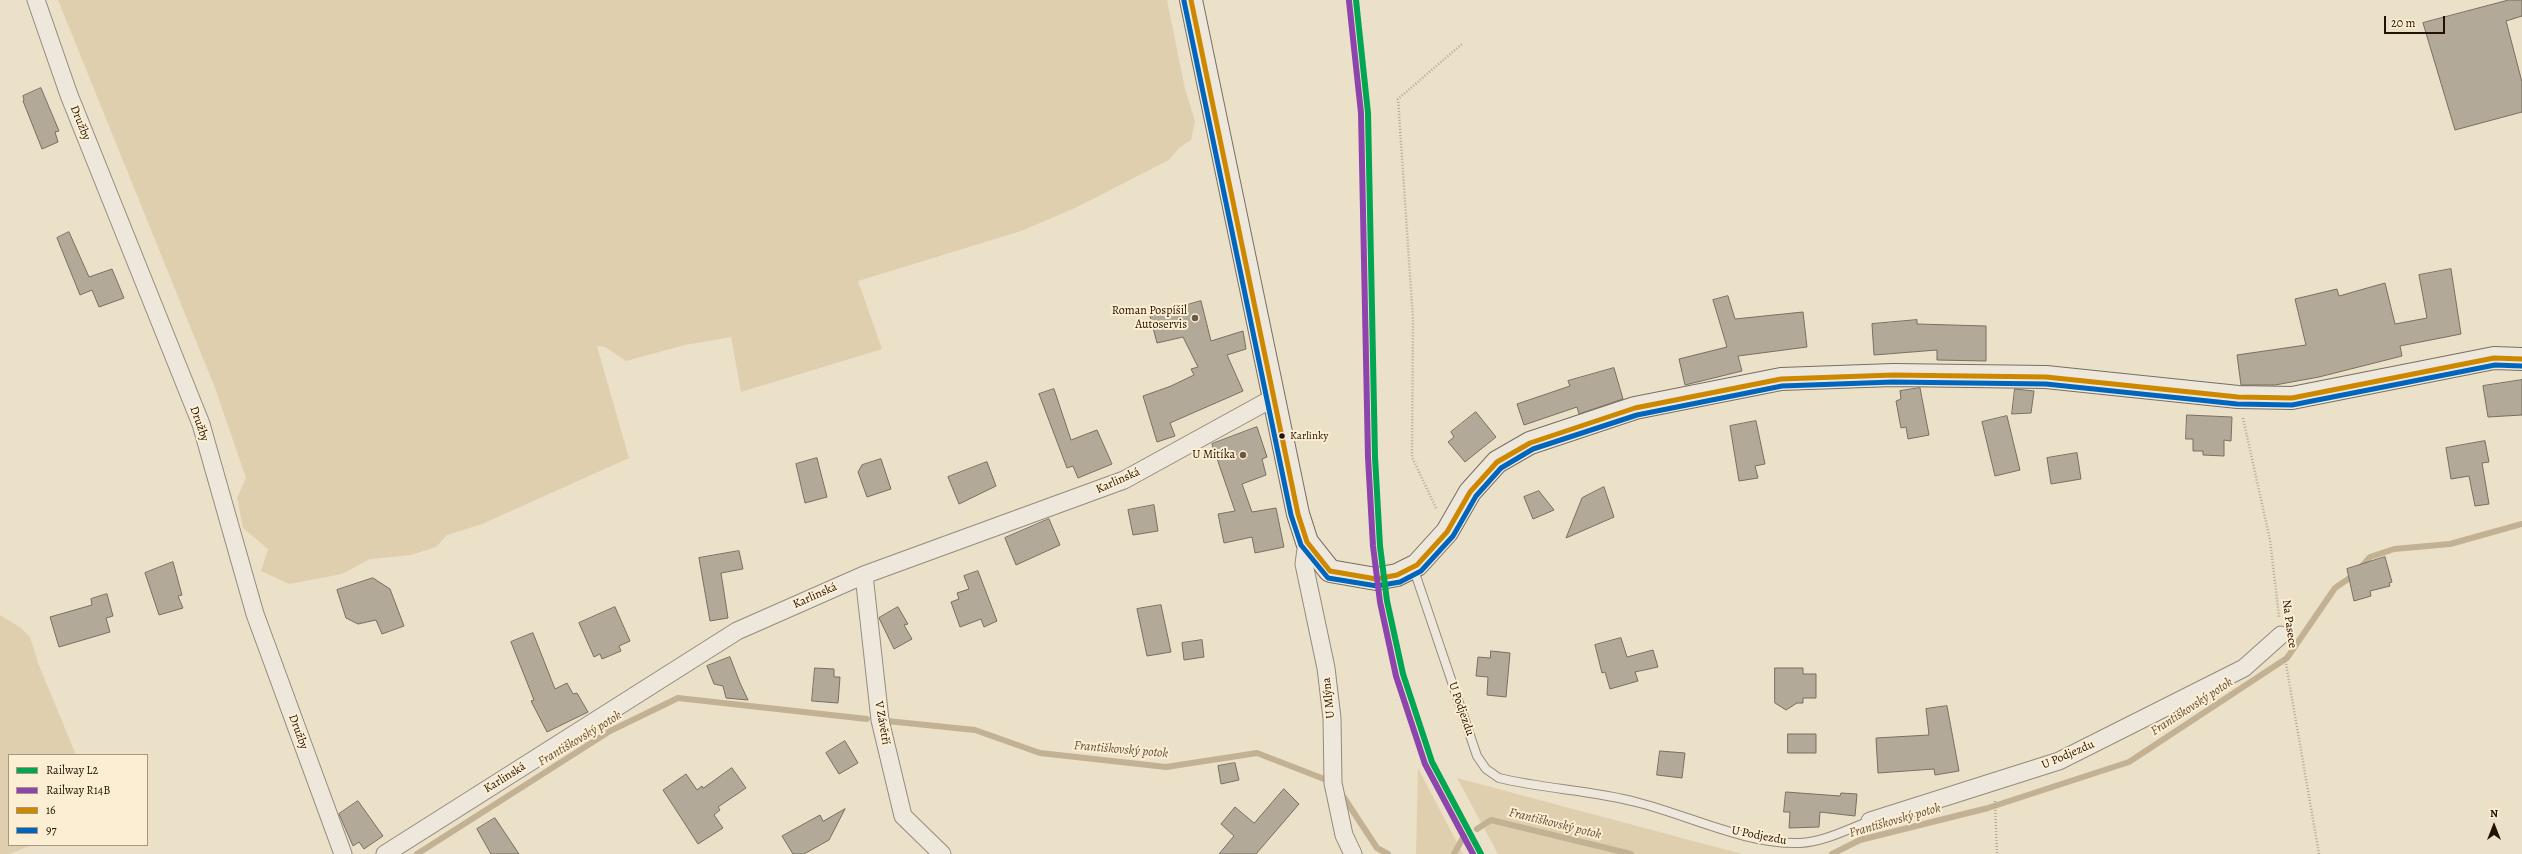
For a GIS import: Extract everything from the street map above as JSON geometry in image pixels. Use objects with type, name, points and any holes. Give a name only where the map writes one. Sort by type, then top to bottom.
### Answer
[{"type":"street","name":"Družby","points":[[36,0],[69,95],[201,424],[254,614],[343,854]]},
{"type":"street","points":[[1191,0],[1298,514],[1307,542],[1330,571],[1376,579],[1397,575],[1413,567],[1446,532],[1470,492],[1497,462],[1530,443],[1635,408],[1782,379],[1894,375],[2046,377],[2238,397],[2292,398],[2494,358],[2522,359]]},
{"type":"street","name":"Karlinská","points":[[385,854],[737,631],[864,575],[1124,480],[1274,397]]},
{"type":"street","name":"U Mlýna","points":[[1307,542],[1304,564],[1326,668],[1332,718],[1333,773],[1335,791],[1344,835],[1353,854]]},
{"type":"street","name":"V Závětří","points":[[864,575],[880,720],[903,816],[942,854]]},
{"type":"street","name":"U Podjezdu","points":[[1870,821],[2059,761],[2244,668],[2281,635]]},
{"type":"lane","name":"U Podjezdu","points":[[1413,567],[1477,756],[1486,769],[1499,778],[1636,802],[1744,835],[1783,842],[1802,843],[1834,835],[1870,821]]},
{"type":"path","points":[[1446,532],[1412,456],[1414,319],[1398,99],[1462,44]]},
{"type":"path","name":"Na Pasece","points":[[2238,397],[2270,540],[2281,635],[2319,854]]},
{"type":"path","points":[[1996,811],[1997,854]]},
{"type":"shaded area","points":[[58,0],[1167,0],[1185,89],[1195,121],[1191,140],[1179,148],[1169,160],[1075,208],[1021,231],[858,281],[882,349],[741,392],[731,337],[685,345],[626,361],[605,347],[597,346],[629,458],[482,524],[447,535],[436,547],[411,555],[370,559],[342,574],[289,584],[261,571],[268,549],[243,528],[237,498],[246,478],[215,388]]},
{"type":"shaded area","points":[[0,615],[21,628],[30,637],[38,663],[76,754],[8,754],[8,846],[29,846],[9,854],[0,854]]},
{"type":"shaded area","points":[[1418,768],[1463,854],[1416,854]]},
{"type":"shaded area","points":[[1457,778],[1742,854],[1498,854]]},
{"type":"building","points":[[2509,0],[2522,0],[2522,16],[2506,21],[2522,82],[2522,112],[2455,130],[2423,23]]},
{"type":"building","points":[[41,88],[59,131],[55,132],[58,142],[42,149],[23,101],[23,96]]},
{"type":"building","points":[[69,232],[89,277],[112,269],[124,298],[99,307],[92,290],[80,295],[57,238]]},
{"type":"building","points":[[2451,269],[2461,334],[2400,346],[2402,356],[2319,377],[2275,385],[2241,385],[2237,355],[2306,345],[2295,299],[2337,289],[2339,296],[2385,283],[2395,324],[2427,318],[2419,275]]},
{"type":"building","points":[[1728,296],[1735,319],[1803,312],[1807,347],[1738,356],[1742,371],[1685,385],[1679,359],[1727,347],[1713,300]]},
{"type":"building","points":[[1201,301],[1211,341],[1243,331],[1246,349],[1227,355],[1243,391],[1170,423],[1175,436],[1157,442],[1143,396],[1171,386],[1194,375],[1191,369],[1198,367],[1183,337],[1157,343],[1150,316]]},
{"type":"building","points":[[1917,320],[1917,324],[1986,326],[1986,361],[1937,360],[1937,350],[1874,355],[1872,324]]},
{"type":"building","points":[[1614,368],[1623,399],[1579,414],[1577,407],[1524,425],[1517,404],[1570,386],[1568,381]]},
{"type":"building","points":[[2522,380],[2522,415],[2488,417],[2483,386]]},
{"type":"building","points":[[1920,388],[1929,435],[1908,439],[1906,427],[1901,428],[1896,401],[1901,399],[1900,391]]},
{"type":"building","points":[[1054,389],[1071,440],[1097,430],[1112,464],[1078,478],[1073,466],[1067,468],[1039,394]]},
{"type":"building","points":[[2015,389],[2034,391],[2031,413],[2012,414]]},
{"type":"building","points":[[1476,412],[1496,437],[1465,462],[1448,442],[1454,437],[1451,432]]},
{"type":"building","points":[[2187,415],[2232,417],[2231,441],[2224,440],[2224,456],[2203,455],[2203,451],[2193,451],[2193,439],[2186,439]]},
{"type":"building","points":[[2007,416],[2020,470],[1995,476],[1982,422]]},
{"type":"building","points":[[1756,421],[1765,464],[1755,466],[1758,478],[1739,481],[1730,426]]},
{"type":"building","points":[[1257,427],[1267,457],[1262,459],[1266,475],[1242,484],[1252,512],[1276,508],[1284,547],[1255,553],[1252,537],[1224,543],[1218,514],[1235,511],[1212,444]]},
{"type":"building","points":[[2485,441],[2489,462],[2482,463],[2489,504],[2475,506],[2469,476],[2451,479],[2446,448]]},
{"type":"building","points":[[2077,453],[2081,479],[2051,484],[2047,458]]},
{"type":"building","points":[[817,458],[827,497],[805,503],[796,464]]},
{"type":"building","points":[[881,459],[891,489],[867,497],[858,472],[862,465]]},
{"type":"building","points":[[987,462],[996,486],[959,504],[948,477]]},
{"type":"building","points":[[1604,487],[1614,517],[1566,538],[1582,498]]},
{"type":"building","points":[[1539,491],[1554,510],[1533,519],[1524,497]]},
{"type":"building","points":[[1154,505],[1158,531],[1133,535],[1128,510]]},
{"type":"building","points":[[1049,519],[1060,545],[1016,565],[1005,538]]},
{"type":"building","points":[[739,551],[743,569],[721,573],[728,618],[710,621],[699,558]]},
{"type":"building","points":[[2385,557],[2392,582],[2389,583],[2390,586],[2370,591],[2371,596],[2354,601],[2347,569]]},
{"type":"building","points":[[173,562],[182,595],[178,596],[183,608],[159,615],[145,573]]},
{"type":"building","points":[[978,571],[997,621],[984,627],[981,619],[960,627],[951,602],[959,599],[957,593],[969,589],[964,576]]},
{"type":"building","points":[[373,578],[390,589],[404,626],[382,634],[376,620],[358,624],[346,618],[337,590]]},
{"type":"building","points":[[107,594],[113,616],[106,618],[110,632],[59,647],[50,617],[92,605],[91,599]]},
{"type":"building","points":[[1161,605],[1171,652],[1147,656],[1137,609]]},
{"type":"building","points":[[615,607],[630,641],[619,646],[621,651],[602,659],[600,654],[594,657],[579,623]]},
{"type":"building","points":[[898,607],[908,624],[904,625],[912,639],[894,649],[879,618]]},
{"type":"building","points":[[533,633],[555,689],[567,683],[573,694],[577,693],[588,712],[547,732],[531,701],[534,700],[511,642]]},
{"type":"building","points":[[1621,638],[1627,657],[1653,650],[1658,667],[1635,672],[1638,681],[1610,689],[1605,672],[1602,673],[1595,645]]},
{"type":"building","points":[[1202,640],[1204,657],[1184,660],[1182,643]]},
{"type":"building","points":[[1491,651],[1510,653],[1506,697],[1487,695],[1488,677],[1476,676],[1478,657],[1490,658]]},
{"type":"building","points":[[730,657],[748,700],[726,698],[723,686],[714,684],[707,666]]},
{"type":"building","points":[[815,668],[834,669],[834,677],[840,677],[838,703],[812,701]]},
{"type":"building","points":[[1775,668],[1803,668],[1803,674],[1816,674],[1816,698],[1803,698],[1803,703],[1797,703],[1786,710],[1775,703]]},
{"type":"building","points":[[1947,706],[1959,771],[1935,775],[1934,769],[1878,773],[1876,738],[1929,735],[1926,709]]},
{"type":"building","points":[[1788,734],[1816,734],[1816,753],[1788,753]]},
{"type":"building","points":[[845,741],[858,763],[839,774],[826,753]]},
{"type":"building","points":[[1660,751],[1685,753],[1682,778],[1657,775]]},
{"type":"building","points":[[1235,763],[1239,780],[1221,784],[1218,766]]},
{"type":"building","points":[[732,768],[746,788],[718,807],[720,810],[714,815],[723,828],[698,844],[663,790],[686,774],[697,790],[702,786],[703,788]]},
{"type":"building","points":[[1284,789],[1299,804],[1256,854],[1219,854],[1234,836],[1221,824],[1235,807],[1254,823]]},
{"type":"building","points":[[1786,792],[1840,796],[1841,793],[1857,794],[1855,816],[1820,812],[1819,827],[1789,828],[1790,812],[1784,812]]},
{"type":"building","points":[[358,801],[383,836],[364,849],[359,842],[353,846],[339,814]]},
{"type":"building","points":[[845,809],[829,840],[804,854],[793,854],[782,836],[820,815],[823,821]]},
{"type":"building","points":[[495,818],[519,854],[491,854],[477,829]]},
{"type":"waterway","name":"Františkovský potok","points":[[1832,854],[1860,840],[1988,808],[2129,762],[2287,658],[2335,588],[2354,575],[2370,557],[2394,549],[2450,544],[2522,524]]},
{"type":"waterway","name":"Františkovský potok","points":[[417,854],[610,731],[678,698],[867,719]]},
{"type":"waterway","name":"Františkovský potok","points":[[887,721],[975,730],[1040,753],[1166,767],[1257,753],[1332,782]]},
{"type":"waterway","name":"Františkovský potok","points":[[1341,793],[1377,848],[1388,854]]},
{"type":"waterway","name":"Františkovský potok","points":[[1477,829],[1491,820],[1631,854]]},
{"type":"waterway","name":"Františkovský potok","points":[[1454,854],[1464,836]]},
{"type":"rail line","name":"L2","points":[[1356,0],[1368,113],[1375,457],[1380,546],[1387,601],[1403,674],[1432,762],[1481,854]]},
{"type":"rail line","name":"R14B","points":[[1349,1],[1361,113],[1368,457],[1373,546],[1380,602],[1396,676],[1425,764],[1473,854]]},
{"type":"transit line","name":"16","points":[[1191,0],[1298,514],[1307,542],[1330,571],[1376,579],[1397,575],[1417,565],[1447,532],[1470,492],[1497,462],[1530,443],[1635,408],[1781,379],[1893,375],[2046,377],[2238,397],[2292,398],[2494,358],[2522,359]]},
{"type":"transit line","name":"97","points":[[1184,1],[1291,515],[1301,545],[1328,578],[1377,586],[1400,582],[1421,571],[1453,536],[1476,496],[1501,468],[1533,449],[1637,415],[1782,386],[1893,382],[2046,384],[2237,404],[2292,405],[2495,365],[2522,366]]},
{"type":"place","name":"Roman Pospíšil Autoservis","points":[[1195,318]]},
{"type":"place","name":"Karlinky","points":[[1282,436]]},
{"type":"place","name":"U Mitíka","points":[[1243,455]]}]
